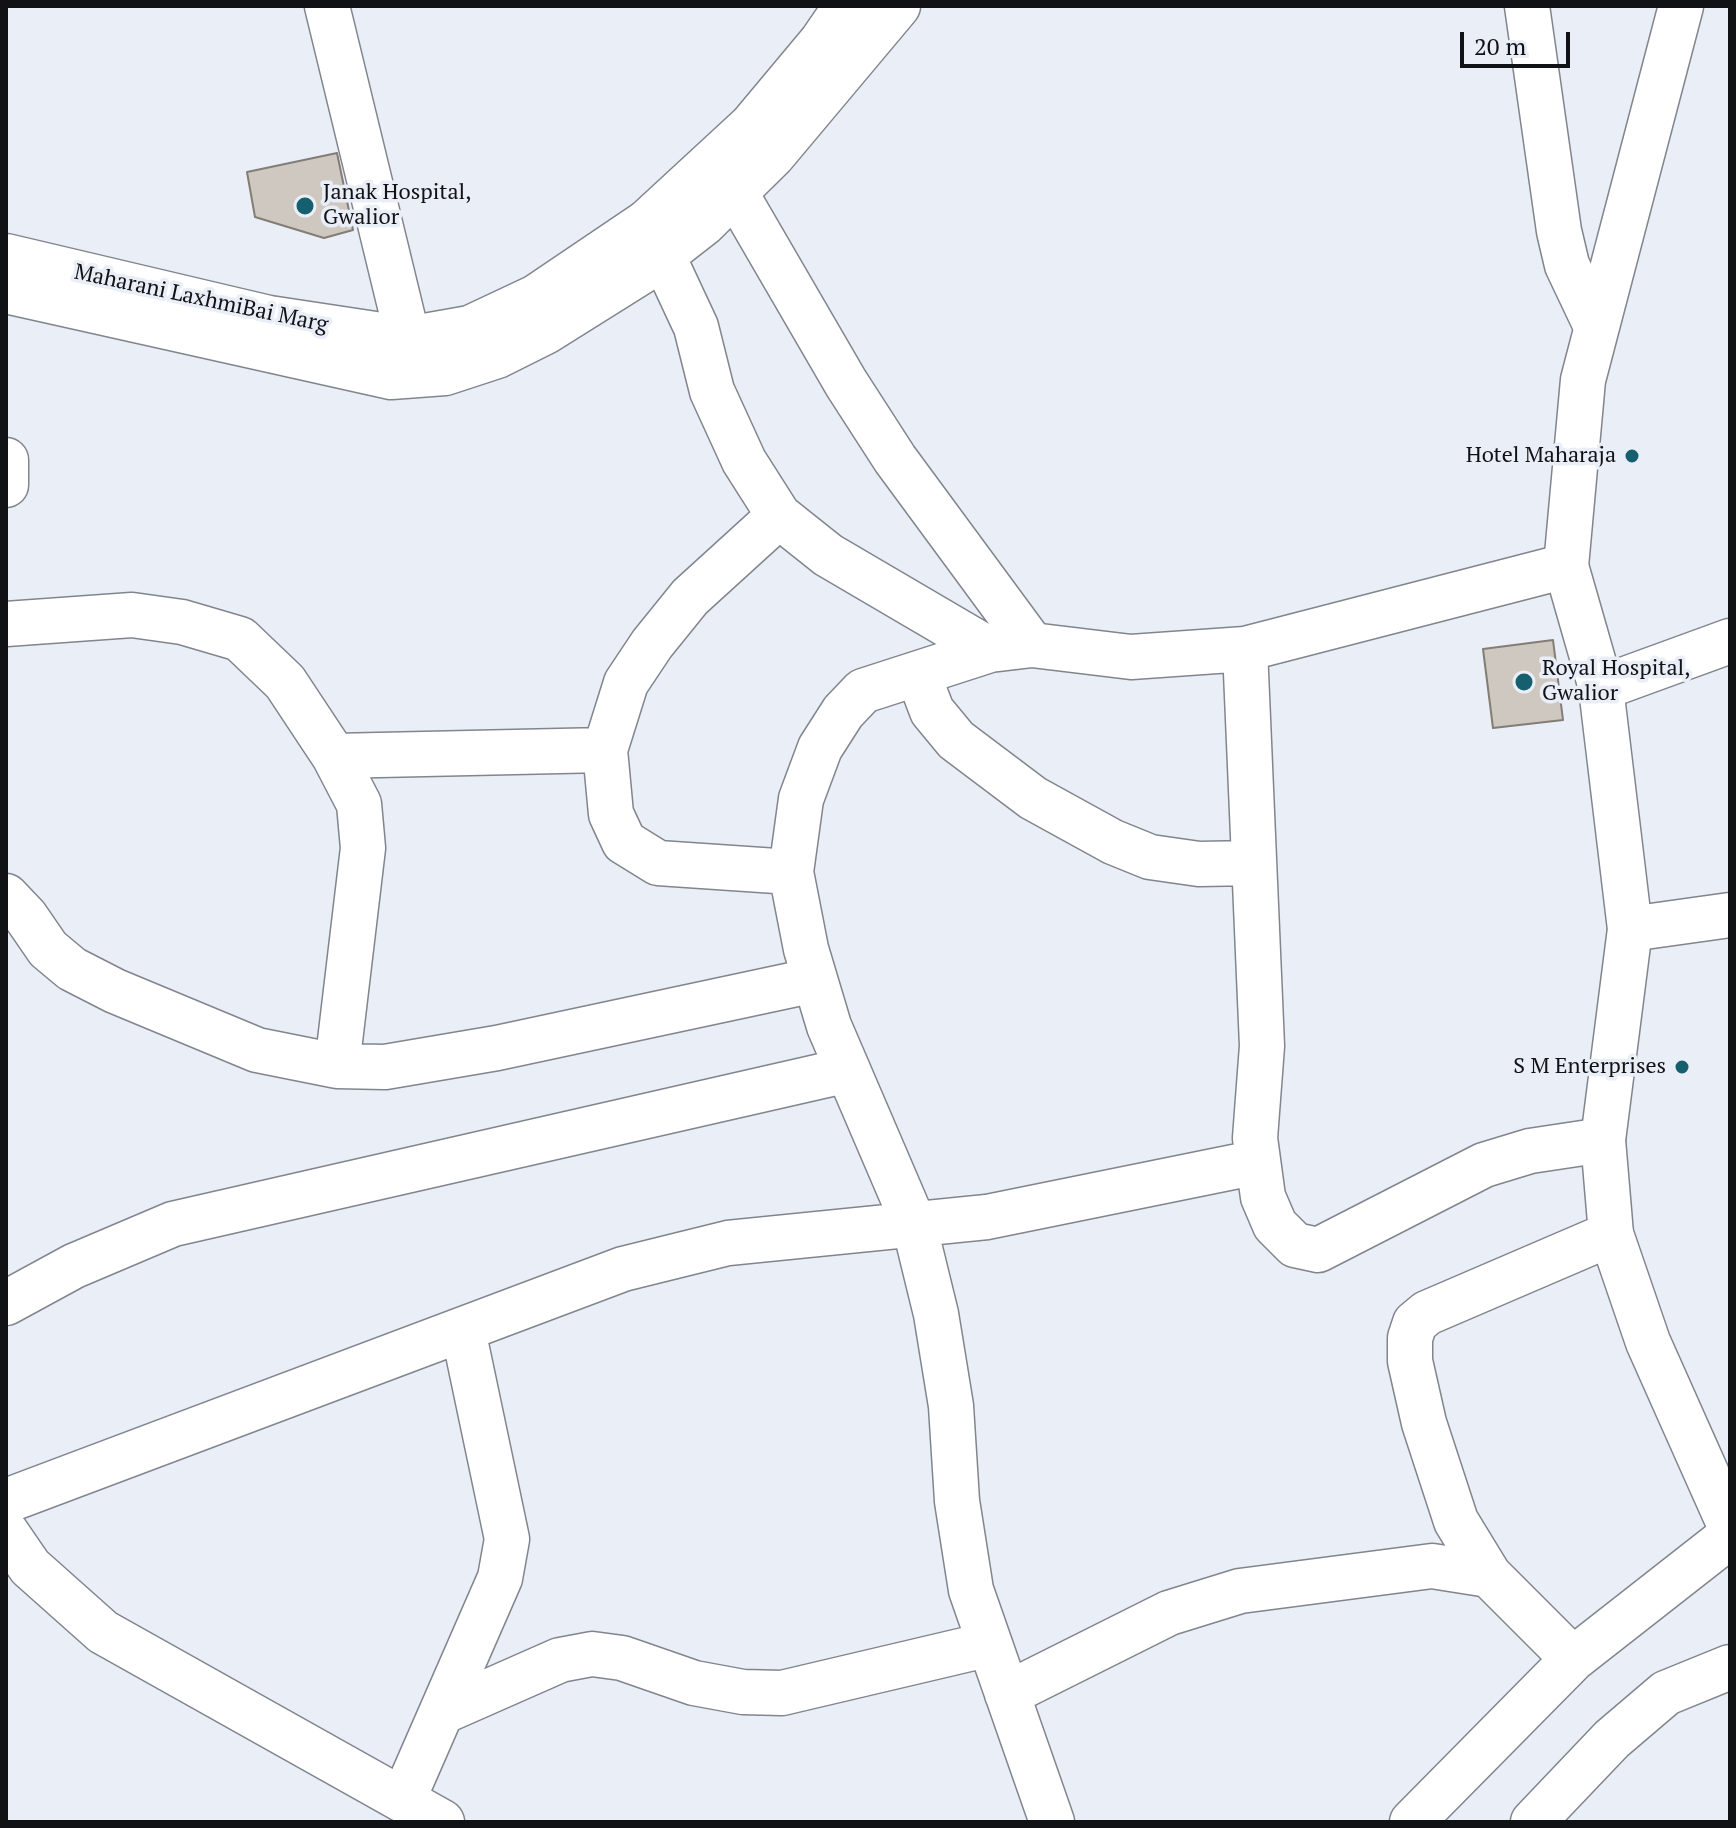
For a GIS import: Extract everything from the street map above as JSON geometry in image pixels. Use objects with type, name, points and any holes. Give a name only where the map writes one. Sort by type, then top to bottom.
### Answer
[{"type":"street","points":[[327,6],[408,339]]},
{"type":"street","name":"Maharani LaxhmiBai Marg","points":[[6,256],[269,318],[408,339],[470,328],[656,238],[822,41],[846,6]]},
{"type":"street","points":[[6,291],[391,377],[445,373],[497,356],[545,332],[656,238],[735,192],[793,132],[898,6]]},
{"type":"street","points":[[1527,6],[1559,231],[1567,265],[1595,324]]},
{"type":"street","points":[[1681,6],[1595,324],[1583,380],[1566,566],[1601,688],[1630,929],[1603,1140],[1611,1234],[1648,1342],[1730,1526]]},
{"type":"street","points":[[735,192],[846,383],[1011,648]]},
{"type":"street","points":[[656,238],[696,327],[712,391],[744,461],[779,516],[828,555],[1011,648]]},
{"type":"street","points":[[6,460],[6,485]]},
{"type":"street","points":[[779,516],[690,597],[652,644],[626,683],[605,750],[611,814],[624,842],[658,863],[791,872]]},
{"type":"street","points":[[1052,1822],[971,1590],[957,1501],[951,1406],[936,1314],[914,1224],[848,1070],[815,980],[791,872],[801,799],[820,748],[843,712],[863,691],[1011,648],[1131,657],[1245,649],[1566,566]]},
{"type":"street","points":[[6,624],[132,615],[182,622],[240,639],[285,682],[334,756],[359,804],[363,848],[337,1066]]},
{"type":"street","points":[[1601,688],[1730,641]]},
{"type":"street","points":[[1245,649],[1262,1046],[1255,1138],[1263,1197],[1275,1225],[1295,1245],[1318,1250],[1484,1165],[1530,1151],[1603,1140]]},
{"type":"street","points":[[918,674],[932,711],[956,740],[995,772],[1046,806],[1113,842],[1150,857],[1199,864],[1253,863]]},
{"type":"street","points":[[334,756],[605,750]]},
{"type":"street","points":[[6,896],[26,917],[48,949],[72,969],[104,986],[257,1050],[337,1066],[385,1067],[483,1050],[815,980]]},
{"type":"street","points":[[1630,929],[1730,915]]},
{"type":"street","points":[[6,1303],[74,1266],[173,1224],[848,1070]]},
{"type":"street","points":[[6,1501],[623,1269],[728,1243],[987,1217],[1258,1162]]},
{"type":"street","points":[[1573,1659],[1489,1575],[1456,1521],[1424,1423],[1410,1361],[1410,1338],[1415,1323],[1427,1313],[1611,1234]]},
{"type":"street","points":[[403,1800],[500,1578],[507,1539],[463,1330]]},
{"type":"street","points":[[6,1532],[30,1567],[103,1632],[442,1822]]},
{"type":"street","points":[[1412,1822],[1573,1659],[1730,1536]]},
{"type":"street","points":[[1007,1694],[1169,1613],[1240,1591],[1432,1566],[1489,1575]]},
{"type":"street","points":[[442,1712],[560,1660],[592,1654],[622,1658],[694,1683],[743,1692],[782,1693],[990,1644]]},
{"type":"street","points":[[1533,1822],[1612,1739],[1666,1693],[1730,1667]]},
{"type":"building","points":[[337,153],[353,230],[324,238],[255,217],[247,172]]},
{"type":"building","points":[[1553,640],[1563,720],[1493,728],[1483,649]]},
{"type":"place","name":"Janak Hospital, Gwalior","points":[[305,206]]},
{"type":"place","name":"Hotel Maharaja","points":[[1632,456]]},
{"type":"place","name":"Royal Hospital, Gwalior","points":[[1524,682]]},
{"type":"place","name":"S M Enterprises","points":[[1682,1067]]}]
